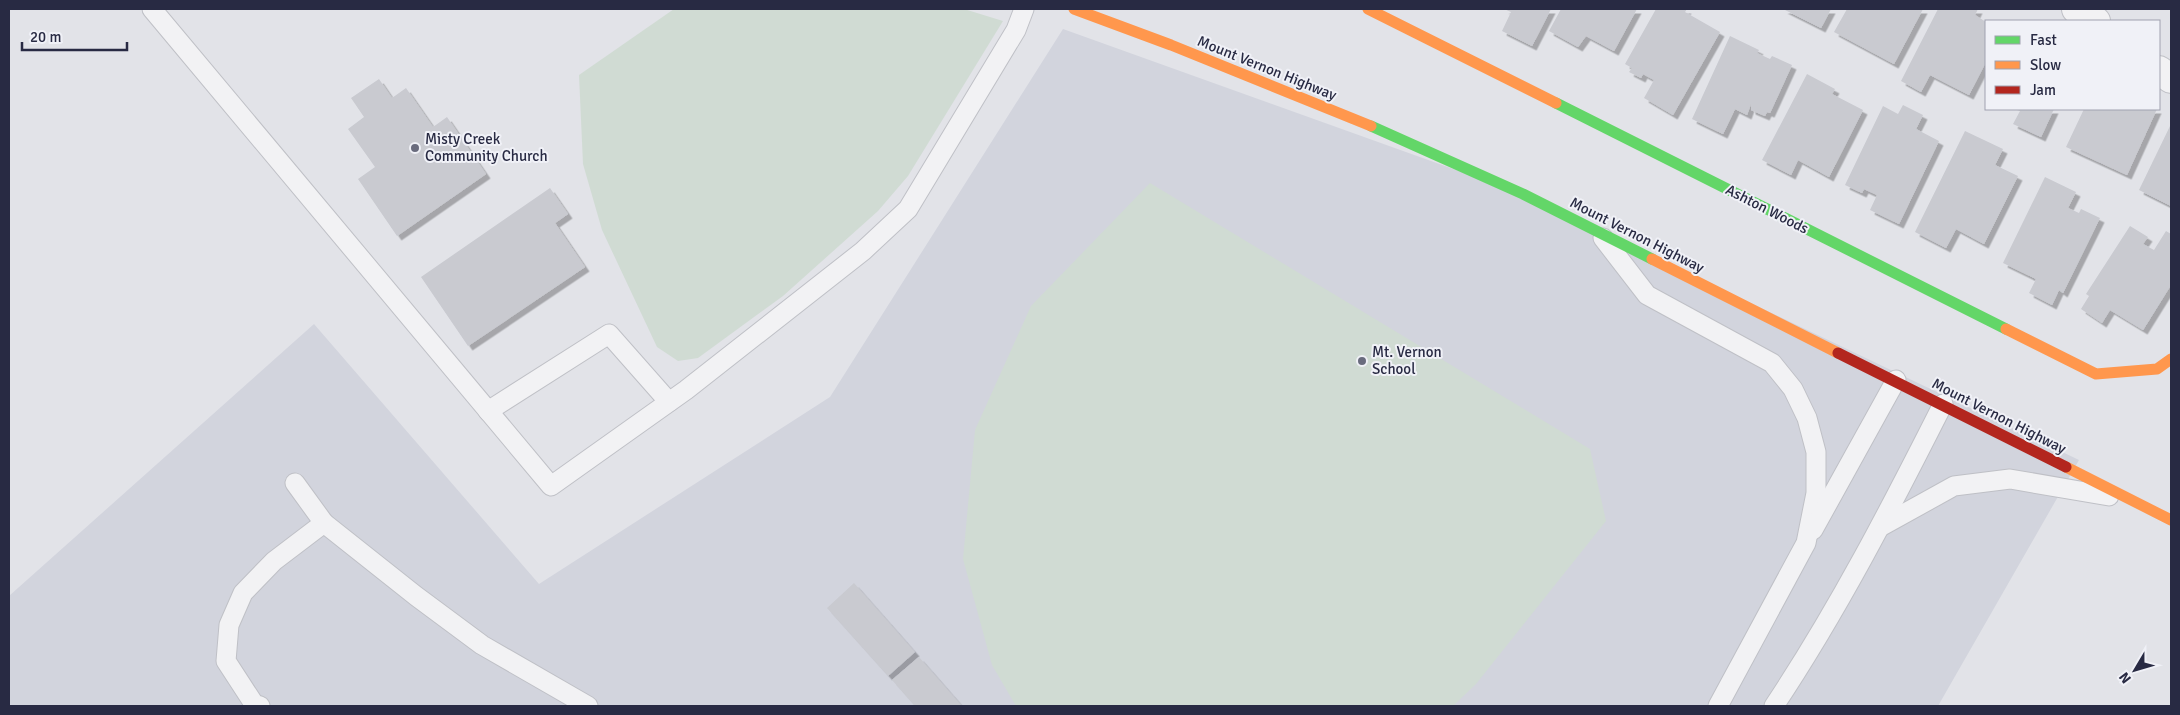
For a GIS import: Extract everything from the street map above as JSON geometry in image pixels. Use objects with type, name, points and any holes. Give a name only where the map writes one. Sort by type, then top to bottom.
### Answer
[{"type":"main road","name":"Mount Vernon Highway","points":[[1074,9],[1171,45],[1388,133],[1523,194],[2171,520]]},
{"type":"main road","name":"Ashton Woods","points":[[1368,9],[2096,374],[2157,369],[2171,359]]},
{"type":"street","points":[[2076,9],[2094,20]]},
{"type":"street","points":[[2160,71],[2171,79]]},
{"type":"lane","points":[[152,9],[551,486],[669,402],[863,251],[908,209],[1016,30],[1024,9]]},
{"type":"lane","points":[[1599,233],[1648,295],[1772,363],[1793,389],[1807,418],[1816,452],[1816,493],[1806,543]]},
{"type":"lane","points":[[488,411],[609,334],[669,402]]},
{"type":"lane","points":[[1718,706],[1896,380]]},
{"type":"lane","points":[[1774,706],[1798,669],[1880,527],[1943,404]]},
{"type":"lane","points":[[1880,527],[1954,486],[2010,479],[2132,500]]},
{"type":"lane","points":[[295,483],[324,523],[482,645],[588,706]]},
{"type":"lane","points":[[260,706],[254,704],[226,661],[230,625],[243,593],[274,561],[324,523]]},
{"type":"shaded area","points":[[674,9],[964,9],[1003,21],[908,176],[878,211],[783,296],[698,358],[678,361],[657,347],[602,230],[583,164],[579,75]]},
{"type":"shaded area","name":"Mt. Vernon School","points":[[1063,29],[1523,194],[2079,460],[1938,706],[9,706],[9,596],[314,324],[539,584],[830,397]]},
{"type":"shaded area","points":[[1150,183],[1590,449],[1606,521],[1476,684],[1453,706],[1016,706],[992,665],[963,559],[975,430],[1031,306]]},
{"type":"building","points":[[1504,9],[1551,9],[1532,46],[1502,31],[1511,12]]},
{"type":"building","points":[[1561,9],[1637,9],[1614,51],[1586,36],[1578,47],[1549,31]]},
{"type":"building","points":[[1656,9],[1687,9],[1685,12],[1720,32],[1673,115],[1644,98],[1654,80],[1643,74],[1641,78],[1629,72],[1632,68],[1625,64]]},
{"type":"building","points":[[1783,9],[1831,9],[1821,28]]},
{"type":"building","points":[[1847,9],[1923,9],[1894,64],[1834,32]]},
{"type":"building","points":[[1938,9],[1978,9],[1975,15],[1985,21],[1985,64],[1969,95],[1930,75],[1921,92],[1901,81]]},
{"type":"building","points":[[1730,36],[1759,50],[1757,53],[1770,59],[1772,56],[1792,65],[1770,113],[1767,112],[1765,116],[1751,110],[1751,104],[1747,115],[1735,109],[1723,134],[1692,119]]},
{"type":"building","points":[[1807,74],[1835,89],[1832,94],[1863,110],[1829,177],[1798,160],[1791,175],[1762,160]]},
{"type":"building","name":"Misty Creek Community Church","points":[[379,79],[392,98],[406,88],[433,127],[447,117],[486,174],[397,236],[358,179],[375,167],[348,129],[364,117],[351,98]]},
{"type":"building","points":[[1903,105],[1923,115],[1916,129],[1939,141],[1899,224],[1870,210],[1877,195],[1864,189],[1862,193],[1845,185],[1883,106],[1898,114]]},
{"type":"building","points":[[2017,110],[2054,110],[2041,137],[2013,124],[2020,111]]},
{"type":"building","points":[[2084,110],[2157,110],[2127,175],[2066,147]]},
{"type":"building","points":[[2171,124],[2171,206],[2139,190]]},
{"type":"building","points":[[1965,131],[2003,149],[1995,165],[2018,176],[1984,244],[1956,229],[1946,248],[1915,232]]},
{"type":"building","points":[[2045,177],[2076,192],[2068,208],[2079,213],[2081,209],[2100,218],[2063,293],[2059,290],[2052,305],[2029,293],[2036,279],[2003,263]]},
{"type":"building","points":[[550,188],[568,214],[555,223],[585,267],[468,346],[421,277]]},
{"type":"building","points":[[2130,226],[2148,237],[2143,244],[2154,250],[2166,231],[2171,234],[2171,285],[2143,330],[2110,310],[2102,323],[2081,309],[2089,296],[2086,294]]},
{"type":"building","points":[[854,583],[915,652],[888,676],[827,608]]},
{"type":"building","points":[[919,657],[962,706],[915,706],[892,680]]},
{"type":"traffic: fast","points":[[1556,103],[2006,329]]},
{"type":"traffic: fast","points":[[1371,126],[1523,194],[1652,259]]},
{"type":"traffic: slow","points":[[1074,9],[1171,45],[1371,126]]},
{"type":"traffic: slow","points":[[1368,9],[1556,103]]},
{"type":"traffic: slow","points":[[1652,259],[1838,353]]},
{"type":"traffic: slow","points":[[2006,329],[2096,374],[2157,369],[2171,359]]},
{"type":"traffic: slow","points":[[2066,467],[2171,520]]},
{"type":"traffic: jam","points":[[1838,353],[2066,467]]},
{"type":"place","name":"Misty Creek Community Church","points":[[415,148]]},
{"type":"place","name":"Mt. Vernon School","points":[[1362,361]]}]
